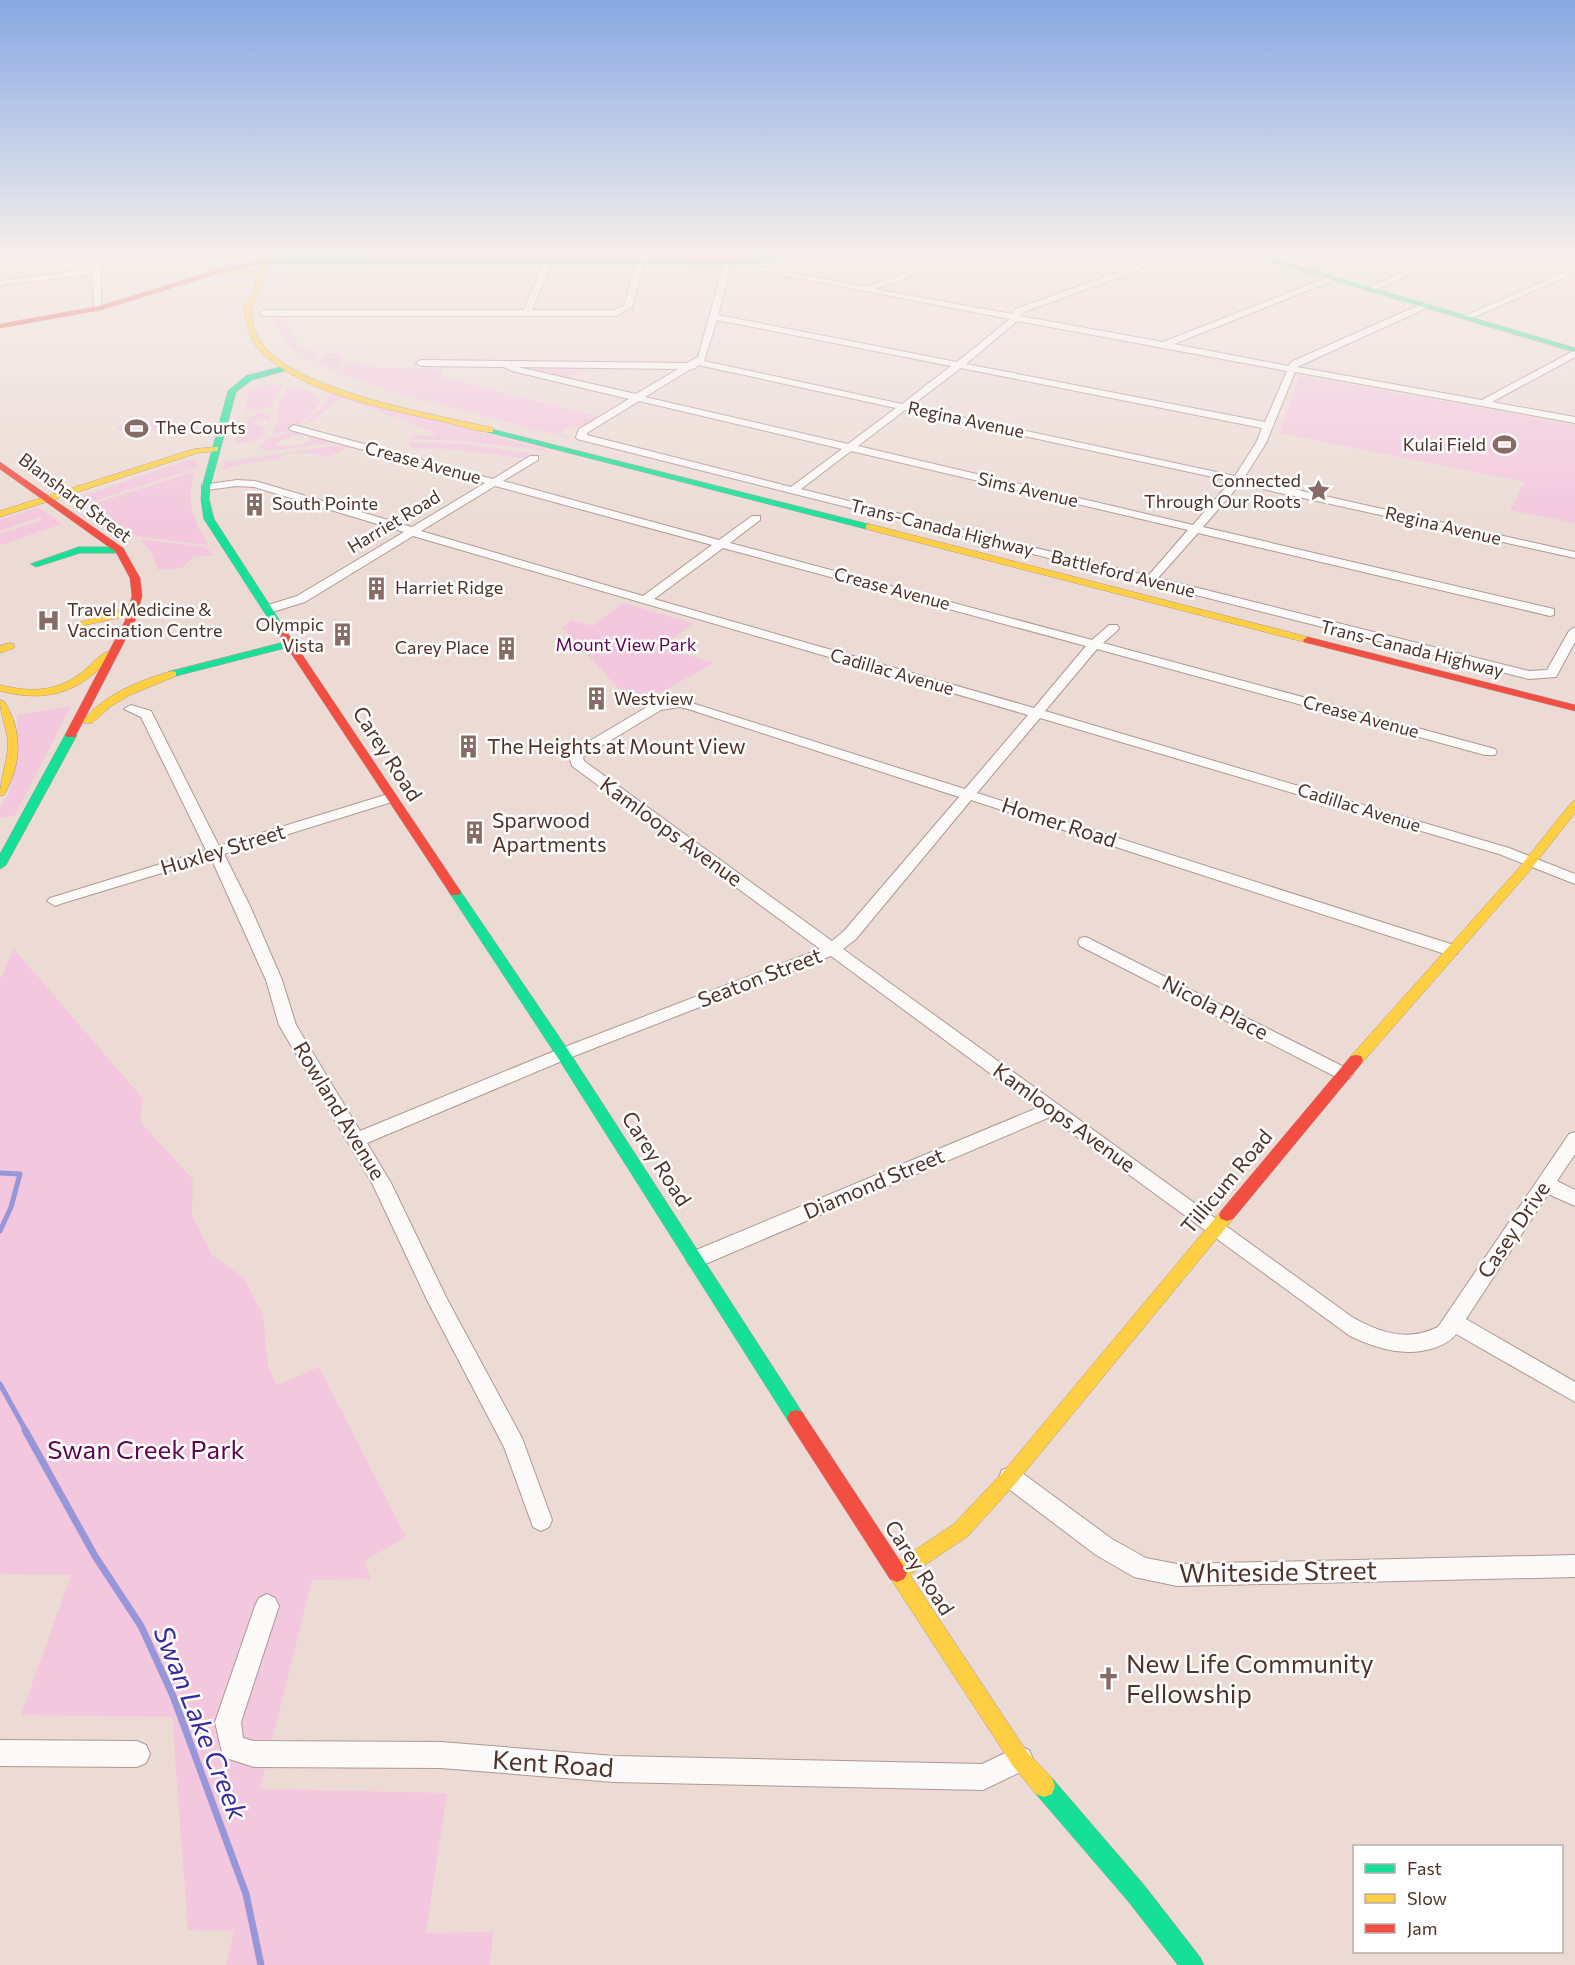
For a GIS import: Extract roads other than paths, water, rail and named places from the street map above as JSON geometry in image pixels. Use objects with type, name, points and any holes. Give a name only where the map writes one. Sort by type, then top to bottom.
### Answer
[{"type":"main road","name":"Trans-Canada Highway","points":[[258,345],[262,351],[284,368],[301,377],[368,400],[1575,708]]},
{"type":"main road","points":[[1552,345],[1575,352]]},
{"type":"main road","name":"Trans-Canada Highway","points":[[299,359],[337,379],[394,397],[507,427],[1575,695]]},
{"type":"main road","name":"Carey Road","points":[[284,368],[249,378],[234,389],[225,410],[207,481],[205,499],[209,519],[390,798],[563,1054],[834,1478],[1020,1759],[1136,1893],[1192,1965]]},
{"type":"main road","points":[[0,514],[197,451],[215,451]]},
{"type":"main road","name":"Blanshard Street","points":[[0,465],[120,550],[129,563],[136,582],[135,605],[118,643],[77,728],[44,783]]},
{"type":"main road","points":[[36,564],[79,550],[120,550]]},
{"type":"main road","points":[[81,622],[114,616],[135,605]]},
{"type":"main road","points":[[0,688],[15,694],[36,696],[53,694],[69,688],[87,676],[118,643]]},
{"type":"main road","points":[[0,865],[44,783],[98,707],[110,698],[172,674],[289,644]]},
{"type":"main road","points":[[109,661],[127,674],[172,674]]},
{"type":"main road","points":[[0,793],[16,752],[16,737],[4,709]]},
{"type":"main road","name":"Tillicum Road","points":[[898,1572],[961,1530],[1010,1478],[1344,1074],[1530,861],[1575,805]]},
{"type":"street","points":[[639,398],[695,364],[705,354],[707,345]]},
{"type":"street","points":[[855,345],[1268,426]]},
{"type":"street","points":[[792,491],[984,345]]},
{"type":"street","points":[[1165,345],[1575,420]]},
{"type":"street","points":[[1150,581],[1238,479],[1261,442],[1292,368],[1342,345]]},
{"type":"street","points":[[1482,404],[1575,352]]},
{"type":"street","name":"Regina Avenue","points":[[421,363],[695,364],[1238,479],[1575,555]]},
{"type":"street","name":"Sims Avenue","points":[[509,364],[508,367],[515,369],[1550,612]]},
{"type":"street","name":"Battleford Avenue","points":[[639,398],[580,435],[585,439],[1529,675],[1551,674],[1575,631]]},
{"type":"street","name":"Crease Avenue","points":[[294,428],[1490,752]]},
{"type":"street","name":"Harriet Road","points":[[269,609],[301,599],[534,458]]},
{"type":"street","name":"Cadillac Avenue","points":[[207,481],[255,484],[645,600],[1225,767],[1504,851],[1575,879]]},
{"type":"street","points":[[645,600],[756,518]]},
{"type":"street","name":"Seaton Street","points":[[358,1139],[563,1054],[832,950],[850,935],[1095,644],[1113,628]]},
{"type":"street","name":"Homer Road","points":[[666,704],[679,703],[692,706],[1451,950]]},
{"type":"street","name":"Kamloops Avenue","points":[[666,704],[657,707],[576,755],[577,763],[1345,1323],[1382,1342],[1410,1345],[1432,1341],[1445,1333],[1453,1322]]},
{"type":"street","name":"Rowland Avenue","points":[[131,709],[146,714],[242,906],[274,980],[288,1025],[302,1052],[358,1139],[393,1204],[438,1302],[514,1445],[541,1520]]},
{"type":"street","name":"Huxley Street","points":[[55,901],[390,798]]},
{"type":"street","name":"Nicola Place","points":[[1086,942],[1344,1074]]},
{"type":"street","name":"Diamond Street","points":[[696,1259],[1052,1109]]},
{"type":"street","name":"Casey Drive","points":[[1453,1322],[1575,1139]]},
{"type":"street","points":[[1545,1184],[1575,1199]]},
{"type":"street","points":[[1453,1322],[1517,1357],[1575,1393]]},
{"type":"street","name":"Whiteside Street","points":[[1010,1478],[1113,1552],[1142,1569],[1177,1575],[1575,1566]]},
{"type":"street","name":"Kent Road","points":[[267,1606],[228,1722],[232,1748],[254,1754],[441,1755],[614,1769],[983,1777],[1020,1759]]},
{"type":"street","points":[[0,1754],[137,1754]]},
{"type":"waterway","name":"Swan Lake Creek","points":[[0,1173],[20,1174],[11,1207],[0,1231]]},
{"type":"waterway","name":"Swan Lake Creek","points":[[0,1384],[26,1431]]},
{"type":"waterway","name":"Swan Lake Creek","points":[[25,1430],[95,1556],[141,1626],[173,1696],[246,1894],[261,1965]]},
{"type":"place","name":"The Courts","points":[[137,428]]},
{"type":"place","name":"Kulai Field","points":[[1504,445]]},
{"type":"place","name":"Connected Through Our Roots","points":[[1319,491]]},
{"type":"place","name":"South Pointe","points":[[254,504]]},
{"type":"place","name":"Harriet Ridge","points":[[377,588]]},
{"type":"place","name":"Travel Medicine & Vaccination Centre","points":[[49,620]]},
{"type":"place","name":"Olympic Vista","points":[[342,635]]},
{"type":"place","name":"Carey Place","points":[[507,648]]},
{"type":"place","name":"Westview","points":[[596,699]]},
{"type":"place","name":"The Heights at Mount View","points":[[469,747]]},
{"type":"place","name":"Sparwood Apartments","points":[[474,833]]},
{"type":"place","name":"New Life Community Fellowship","points":[[1108,1679]]},
{"type":"park label","name":"Mount View Park","points":[[626,645]]},
{"type":"park label","name":"Swan Creek Park","points":[[146,1450]]}]
